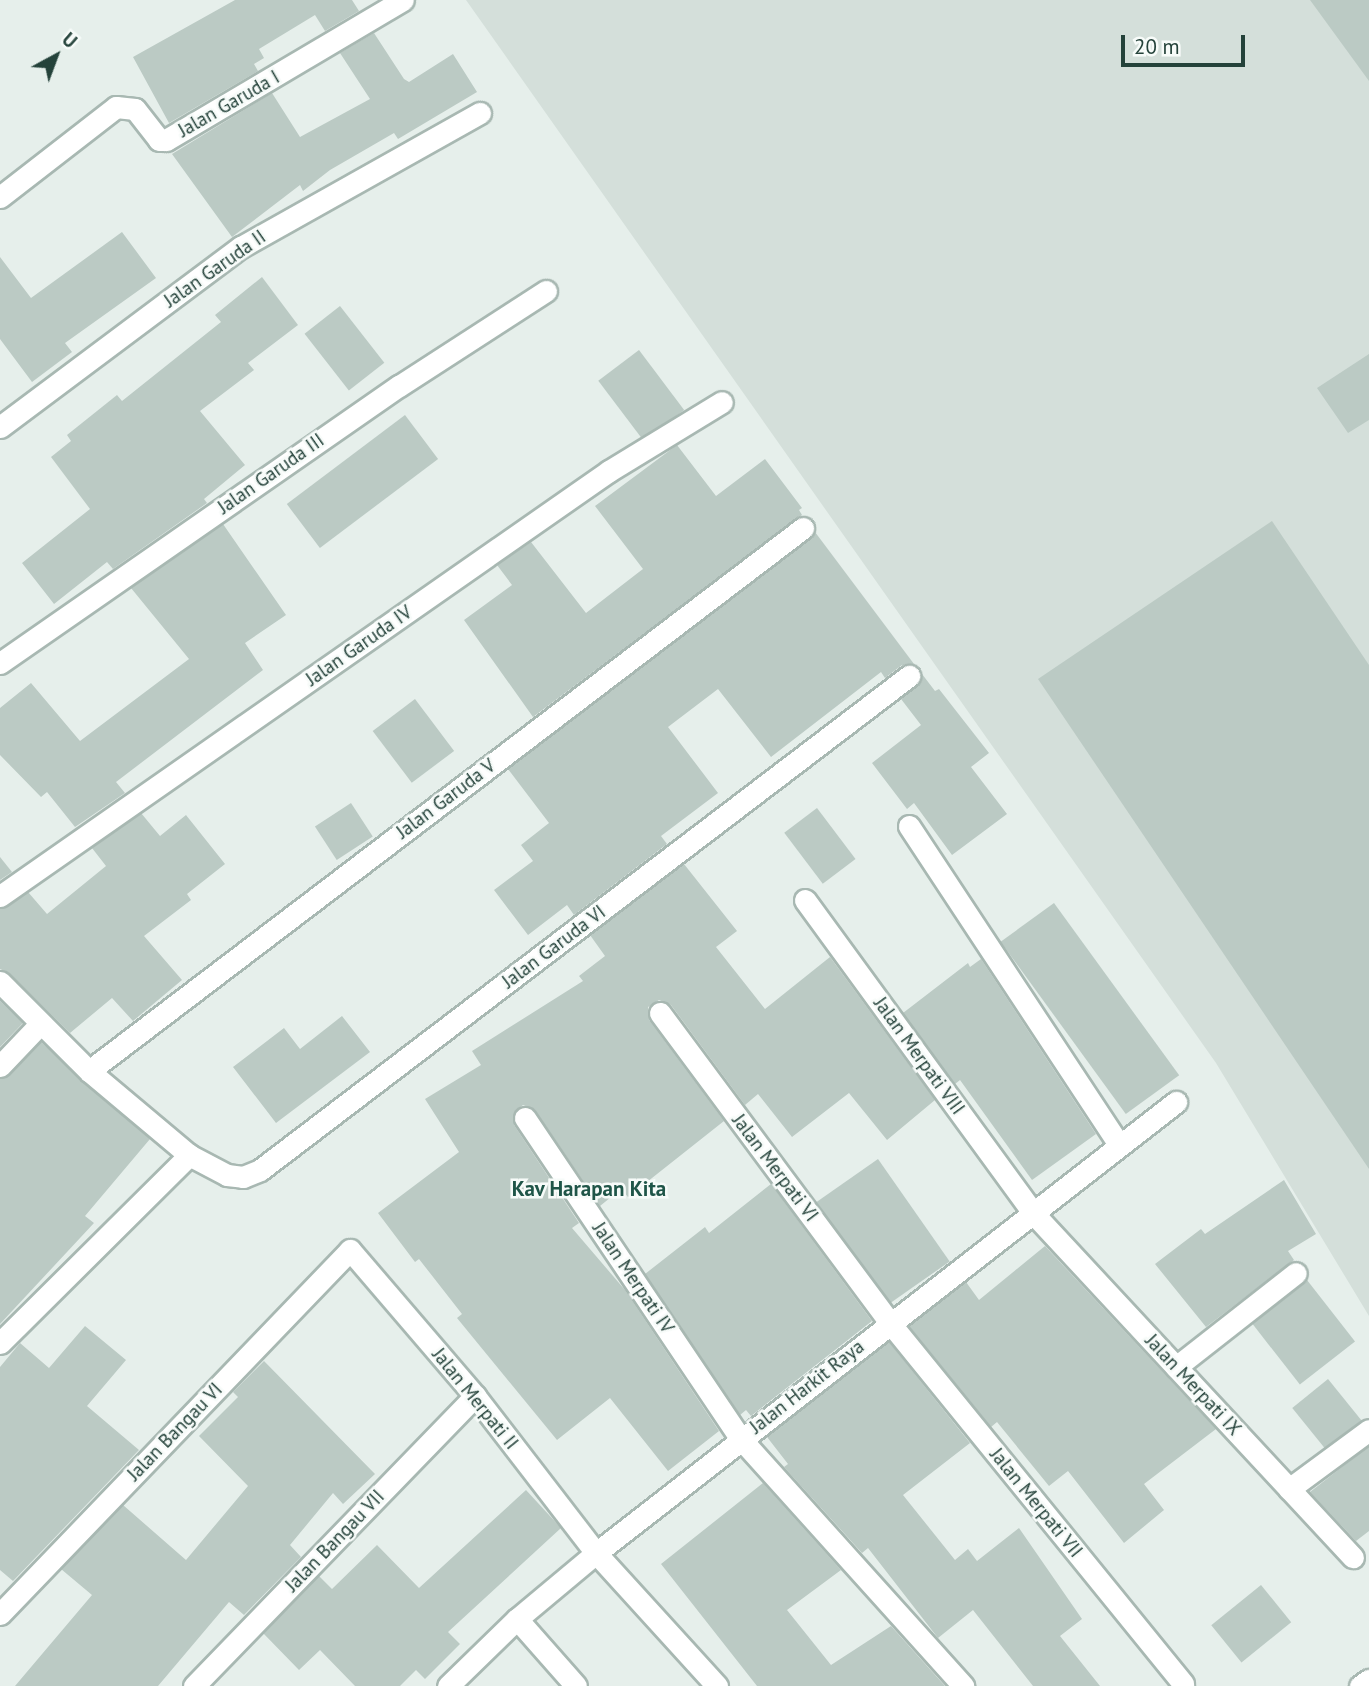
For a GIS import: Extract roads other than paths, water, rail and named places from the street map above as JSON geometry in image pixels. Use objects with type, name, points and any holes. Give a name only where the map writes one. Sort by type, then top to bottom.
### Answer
[{"type":"street","name":"Jalan Garuda I","points":[[0,197],[116,107],[135,108],[159,140],[166,140],[403,0]]},
{"type":"street","name":"Jalan Garuda II","points":[[0,427],[241,247],[480,113]]},
{"type":"street","name":"Jalan Garuda III","points":[[0,663],[399,386],[546,291]]},
{"type":"street","name":"Jalan Garuda IV","points":[[0,896],[609,471],[722,402]]},
{"type":"street","name":"Jalan Garuda V","points":[[89,1071],[803,528]]},
{"type":"street","name":"Jalan Garuda VI","points":[[0,982],[89,1071],[188,1155],[227,1175],[243,1177],[260,1170],[909,676]]},
{"type":"street","points":[[909,826],[1119,1145]]},
{"type":"street","name":"Jalan Merpati VIII","points":[[805,900],[1033,1213]]},
{"type":"street","name":"Jalan Merpati VI","points":[[660,1013],[890,1323]]},
{"type":"street","points":[[0,1066],[41,1023]]},
{"type":"street","name":"Jalan Harkit Raya","points":[[448,1686],[517,1619],[596,1553],[740,1438],[1176,1102]]},
{"type":"street","name":"Jalan Merpati IV","points":[[525,1118],[740,1438],[963,1686]]},
{"type":"street","points":[[0,1343],[188,1155]]},
{"type":"street","name":"Jalan Merpati IX","points":[[1033,1213],[1353,1557]]},
{"type":"street","name":"Jalan Merpati II","points":[[350,1250],[475,1396],[596,1553],[717,1686]]},
{"type":"street","name":"Jalan Bangau VI","points":[[0,1614],[350,1250]]},
{"type":"street","points":[[1176,1367],[1296,1273]]},
{"type":"street","name":"Jalan Merpati VII","points":[[890,1323],[1182,1684]]},
{"type":"street","name":"Jalan Bangau VII","points":[[194,1686],[475,1396]]},
{"type":"street","points":[[1289,1489],[1369,1430]]},
{"type":"street","points":[[517,1619],[576,1686]]},
{"type":"street","points":[[1360,1686],[1369,1680]]},
{"type":"district","name":"Kav Harapan Kita","points":[[589,1189]]}]
